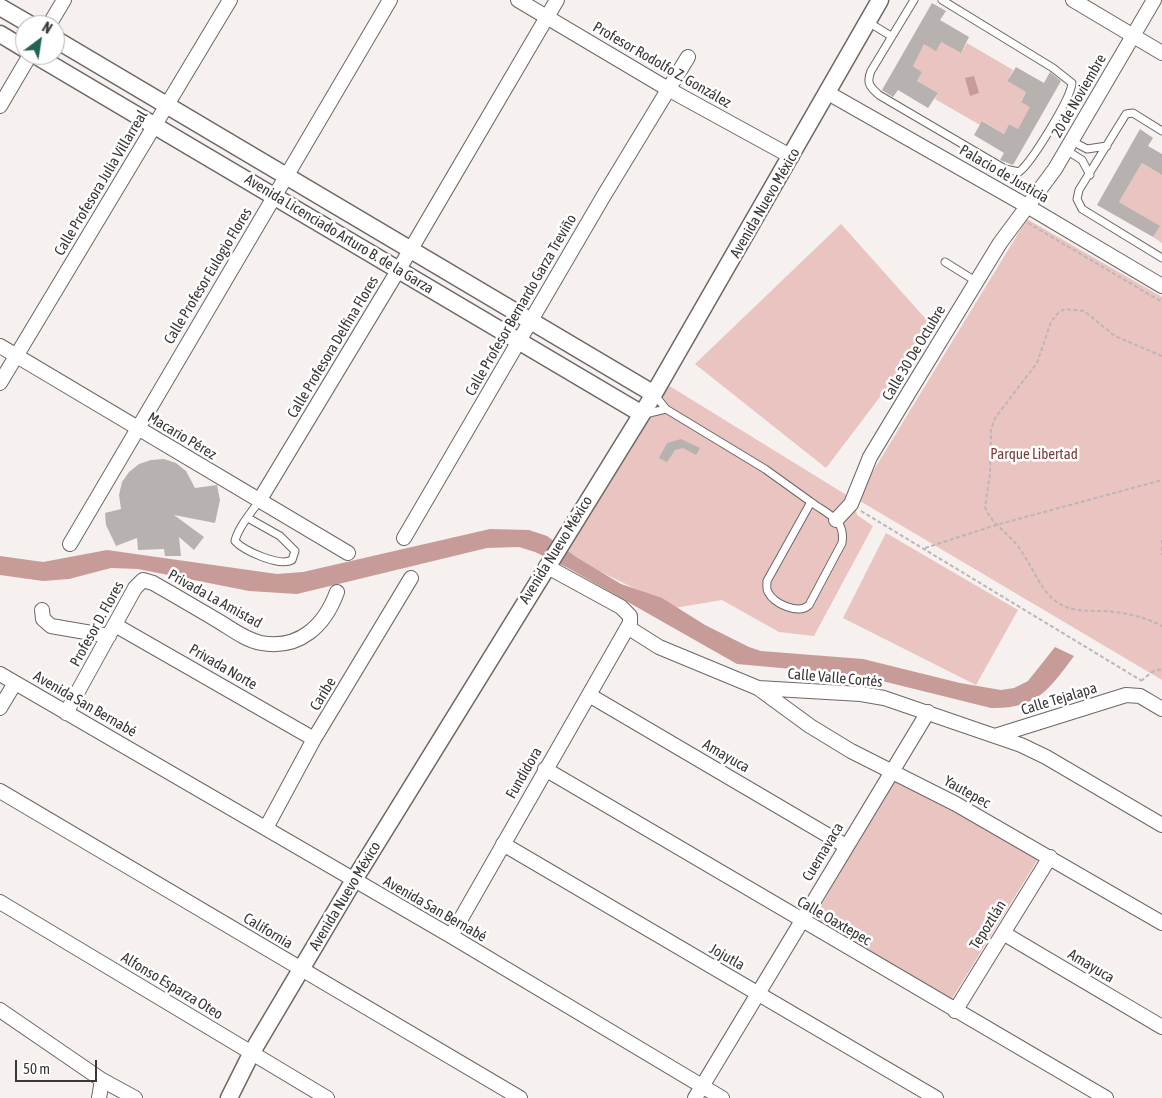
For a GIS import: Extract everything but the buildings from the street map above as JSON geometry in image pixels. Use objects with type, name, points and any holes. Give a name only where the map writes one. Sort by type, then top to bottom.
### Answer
[{"type":"street","points":[[55,15],[64,0]]},
{"type":"street","name":"Calle Profesora Julia Villarreal","points":[[0,383],[230,0]]},
{"type":"street","name":"Calle Profesor Eulogio Flores","points":[[70,544],[136,428],[390,0]]},
{"type":"street","name":"Profesor Rodolfo Z. González","points":[[518,0],[668,89],[792,157]]},
{"type":"street","name":"Calle Profesora Delfina Flores","points":[[259,501],[412,249],[557,0]]},
{"type":"street","name":"Avenida Nuevo México","points":[[229,1098],[252,1052],[354,880],[654,394],[792,157],[880,0]]},
{"type":"street","points":[[1073,0],[1162,54]]},
{"type":"street","name":"20 de Noviembre","points":[[1027,206],[1051,176],[1154,0]]},
{"type":"street","points":[[0,7],[15,16]]},
{"type":"street","points":[[0,34],[15,43]]},
{"type":"street","name":"Avenida Licenciado Arturo B. de la Garza","points":[[65,45],[654,394]]},
{"type":"street","name":"Calle Profesor Bernardo Garza Treviño","points":[[404,538],[688,57]]},
{"type":"street","points":[[0,106],[24,65]]},
{"type":"street","name":"Avenida Licenciado Arturo B. de la Garza","points":[[52,65],[642,414]]},
{"type":"street","name":"Palacio de Justicia","points":[[828,93],[1027,206],[1162,286]]},
{"type":"street","name":"Calle 30 De Octubre","points":[[836,520],[850,504],[870,458],[1010,228],[1027,206]]},
{"type":"street","name":"Macario Pérez","points":[[0,346],[348,553]]},
{"type":"street","points":[[547,565],[626,611],[631,619],[629,628]]},
{"type":"street","name":"Caribe","points":[[266,828],[314,739],[411,578]]},
{"type":"street","name":"Privada La Amistad","points":[[143,580],[153,583],[244,636],[266,644],[284,642],[311,632],[327,615],[337,592]]},
{"type":"street","name":"Profesor D. Flores","points":[[66,713],[135,588],[143,580]]},
{"type":"street","name":"Privada Norte","points":[[42,610],[43,619],[51,626],[112,630],[314,739]]},
{"type":"street","name":"Calle Valle Cortés","points":[[629,628],[659,647],[758,688],[861,694],[884,698],[995,736],[1046,757],[1162,825]]},
{"type":"street","name":"Fundidora","points":[[450,936],[629,628]]},
{"type":"street","name":"Avenida San Bernabé","points":[[0,674],[450,936],[698,1092],[722,1098]]},
{"type":"street","points":[[0,708],[15,683]]},
{"type":"street","name":"Yautepec","points":[[758,688],[810,726],[1050,857],[1162,923]]},
{"type":"street","name":"Amayuca","points":[[589,695],[846,846]]},
{"type":"street","name":"Calle Tejalapa","points":[[995,736],[1126,695],[1133,695]]},
{"type":"street","points":[[1133,695],[1162,709]]},
{"type":"street","name":"Cuernavaca","points":[[698,1092],[890,771],[928,712]]},
{"type":"street","name":"Calle Oaxtepec","points":[[546,769],[1098,1096]]},
{"type":"street","name":"California","points":[[0,791],[520,1098]]},
{"type":"street","name":"Jojutla","points":[[502,844],[936,1098]]},
{"type":"street","name":"Tepoztlán","points":[[954,1010],[1050,857]]},
{"type":"street","name":"Alfonso Esparza Oteo","points":[[0,902],[327,1098]]},
{"type":"street","name":"Amayuca","points":[[1003,933],[1162,1027]]},
{"type":"street","points":[[0,1010],[102,1080],[135,1098]]},
{"type":"street","points":[[99,1098],[102,1080]]},
{"type":"lane","points":[[914,0],[891,36],[868,79],[872,90],[1005,169],[1019,172],[1048,132],[1071,91],[1072,83],[1053,68],[942,0]]},
{"type":"lane","points":[[868,22],[891,36]]},
{"type":"lane","points":[[1162,131],[1130,112],[1126,114],[1077,194],[1078,204],[1082,209],[1162,258]]},
{"type":"lane","points":[[1069,145],[1088,149],[1107,146]]},
{"type":"lane","points":[[1069,145],[1082,160],[1090,175]]},
{"type":"lane","points":[[944,262],[977,282]]},
{"type":"lane","points":[[654,394],[666,409],[765,469],[811,502],[836,520],[842,527],[842,543],[809,605],[801,610],[790,608],[770,595],[767,591],[767,581],[811,502]]},
{"type":"lane","points":[[642,414],[666,409]]},
{"type":"lane","name":"Calle Profesora Delfina Flores","points":[[248,518],[287,542],[295,551],[294,557],[284,563],[260,555],[239,545],[235,541],[236,537],[248,518],[259,501]]},
{"type":"path","points":[[1023,222],[1162,302]]},
{"type":"path","points":[[1162,356],[1115,336],[1084,311],[1065,309],[1058,313],[1051,322],[1037,363],[1000,410],[991,430],[990,474],[985,507],[996,525],[1018,546],[1040,584],[1053,599],[1065,607],[1084,612],[1113,612],[1133,615],[1162,626]]},
{"type":"path","points":[[925,548],[996,525],[1162,480]]},
{"type":"path","points":[[858,508],[1142,681]]},
{"type":"path","points":[[1162,540],[1162,555]]},
{"type":"path","points":[[1133,695],[1142,681],[1152,672],[1162,669]]},
{"type":"green space","points":[[941,42],[961,53],[967,43],[1013,70],[1007,81],[1026,92],[1021,101],[1031,107],[1018,129],[1009,124],[1004,134],[983,121],[980,125],[935,99],[938,93],[917,81],[922,72],[912,65],[924,44]]},
{"type":"green space","points":[[1142,163],[1162,175],[1162,243],[1153,237],[1159,226],[1119,202]]},
{"type":"green space","name":"Parque Libertad","points":[[1027,219],[1162,297],[1162,680],[860,501],[867,481]]},
{"type":"green space","points":[[841,224],[933,327],[826,468],[695,364]]},
{"type":"green space","points":[[663,382],[853,499],[857,515],[873,526],[814,636],[779,632],[722,600],[674,608],[565,554]]},
{"type":"green space","points":[[886,533],[1018,610],[976,685],[843,618]]},
{"type":"green space","points":[[893,777],[1038,859],[950,1002],[813,920]]},
{"type":"shaded area","points":[[974,76],[979,93],[970,96],[965,78]]},
{"type":"shaded area","points":[[490,529],[529,530],[547,536],[576,557],[621,584],[662,598],[705,625],[761,651],[863,659],[960,683],[1001,690],[1014,688],[1028,681],[1055,647],[1074,656],[1057,679],[1040,695],[1019,705],[991,708],[858,675],[737,664],[568,568],[535,552],[519,547],[487,548],[297,594],[249,591],[138,569],[111,568],[69,579],[43,581],[0,575],[0,556],[43,562],[107,550],[277,574],[303,572]]}]
